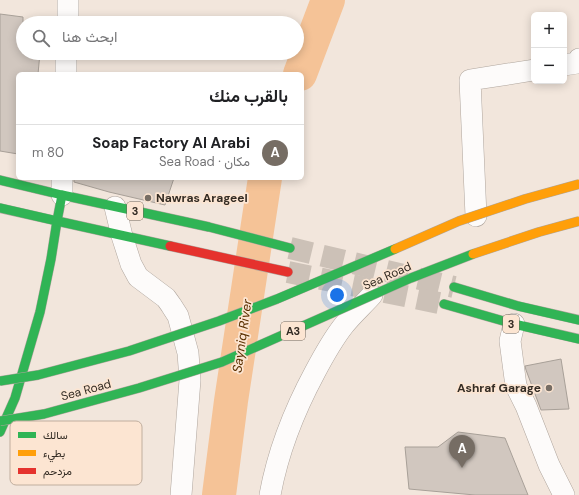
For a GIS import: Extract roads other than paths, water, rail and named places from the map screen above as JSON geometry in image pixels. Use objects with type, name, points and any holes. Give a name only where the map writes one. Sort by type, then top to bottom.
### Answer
[{"type":"main road","points":[[0,180],[62,187],[51,259],[40,312],[15,398],[0,432]]},
{"type":"main road","name":"Sea Road","points":[[0,381],[38,375],[129,351],[219,321],[277,299],[459,221],[525,199],[579,184]]},
{"type":"main road","name":"3","points":[[62,187],[115,207],[209,227],[290,248]]},
{"type":"main road","points":[[0,208],[57,221]]},
{"type":"main road","name":"3","points":[[57,221],[288,272]]},
{"type":"main road","name":"Sea Road","points":[[0,421],[44,414],[140,388],[222,362],[410,278],[464,257],[532,234],[579,221]]},
{"type":"main road","name":"3","points":[[454,287],[516,315],[579,339]]},
{"type":"main road","name":"3","points":[[444,304],[516,315],[579,320]]},
{"type":"street","points":[[68,0],[68,16]]},
{"type":"street","points":[[567,65],[577,63],[579,59]]},
{"type":"street","points":[[66,60],[66,72]]},
{"type":"street","points":[[476,216],[470,80],[531,70]]},
{"type":"street","points":[[115,207],[131,264],[138,277],[172,304],[178,316],[188,353],[190,380],[181,495]]},
{"type":"street","points":[[270,495],[281,449],[305,391],[327,349],[344,325],[377,290]]},
{"type":"street","points":[[516,315],[510,342],[516,386],[526,406],[549,464],[564,495]]},
{"type":"waterway","name":"Sayniq River","points":[[301,72],[328,0]]},
{"type":"waterway","name":"Sayniq River","points":[[219,495],[231,401],[265,180]]},
{"type":"tunnel","points":[[290,248],[454,287]]},
{"type":"tunnel","points":[[288,272],[444,304]]},
{"type":"place","name":"Nawras Arageel","points":[[148,198]]},
{"type":"place","name":"Ashraf Garage","points":[[549,388]]},
{"type":"place","name":"Soap Factory Al Arabi","points":[[462,468]]}]
